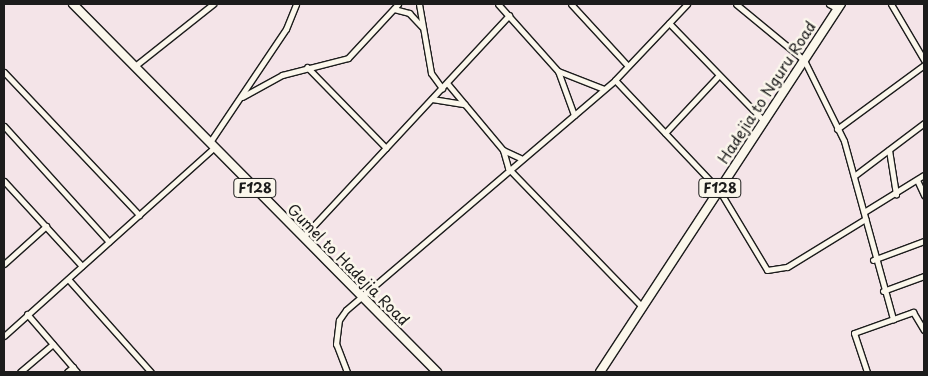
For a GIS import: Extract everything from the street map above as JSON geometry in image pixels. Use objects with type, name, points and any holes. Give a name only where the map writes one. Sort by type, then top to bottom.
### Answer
[{"type":"main road","name":"Gumel to Hadejia Road","points":[[73,4],[437,372]]},
{"type":"main road","name":"Hadejia to Nguru Road","points":[[600,372],[839,6]]},
{"type":"street","points":[[135,66],[213,4]]},
{"type":"street","points":[[5,332],[28,314],[139,215],[212,145],[286,29],[296,4]]},
{"type":"street","points":[[242,97],[307,67],[348,58],[398,4]]},
{"type":"street","points":[[419,4],[431,73],[442,88]]},
{"type":"street","points":[[498,4],[558,70],[574,115]]},
{"type":"street","points":[[571,4],[628,66]]},
{"type":"street","points":[[348,372],[338,356],[339,320],[362,296],[508,168],[615,80],[687,4]]},
{"type":"street","points":[[736,4],[804,60],[837,129],[854,176],[864,212],[873,260],[893,319]]},
{"type":"street","points":[[829,4],[839,6]]},
{"type":"street","points":[[891,4],[924,60]]},
{"type":"street","points":[[394,9],[409,13],[423,27]]},
{"type":"street","points":[[303,237],[509,15]]},
{"type":"street","points":[[669,23],[764,121]]},
{"type":"street","points":[[837,129],[924,65]]},
{"type":"street","points":[[307,67],[386,148]]},
{"type":"street","points":[[558,70],[604,89]]},
{"type":"street","points":[[4,72],[139,215]]},
{"type":"street","points":[[665,133],[719,75]]},
{"type":"street","points":[[615,80],[719,190],[767,270],[773,272],[865,219]]},
{"type":"street","points":[[447,83],[503,150],[508,168],[642,307]]},
{"type":"street","points":[[432,99],[465,104]]},
{"type":"street","points":[[854,176],[924,123]]},
{"type":"street","points":[[4,126],[109,242]]},
{"type":"street","points":[[503,150],[520,158]]},
{"type":"street","points":[[890,150],[896,194]]},
{"type":"street","points":[[864,212],[924,175]]},
{"type":"street","points":[[917,180],[924,195]]},
{"type":"street","points":[[4,181],[82,266]]},
{"type":"street","points":[[4,264],[46,226]]},
{"type":"street","points":[[873,260],[924,241]]},
{"type":"street","points":[[4,254],[9,259]]},
{"type":"street","points":[[884,291],[924,276]]},
{"type":"street","points":[[68,279],[151,372]]},
{"type":"street","points":[[867,372],[854,333],[913,312],[924,330]]},
{"type":"street","points":[[28,314],[77,372]]},
{"type":"street","points":[[20,372],[53,344]]},
{"type":"street","points":[[67,372],[73,367]]}]
